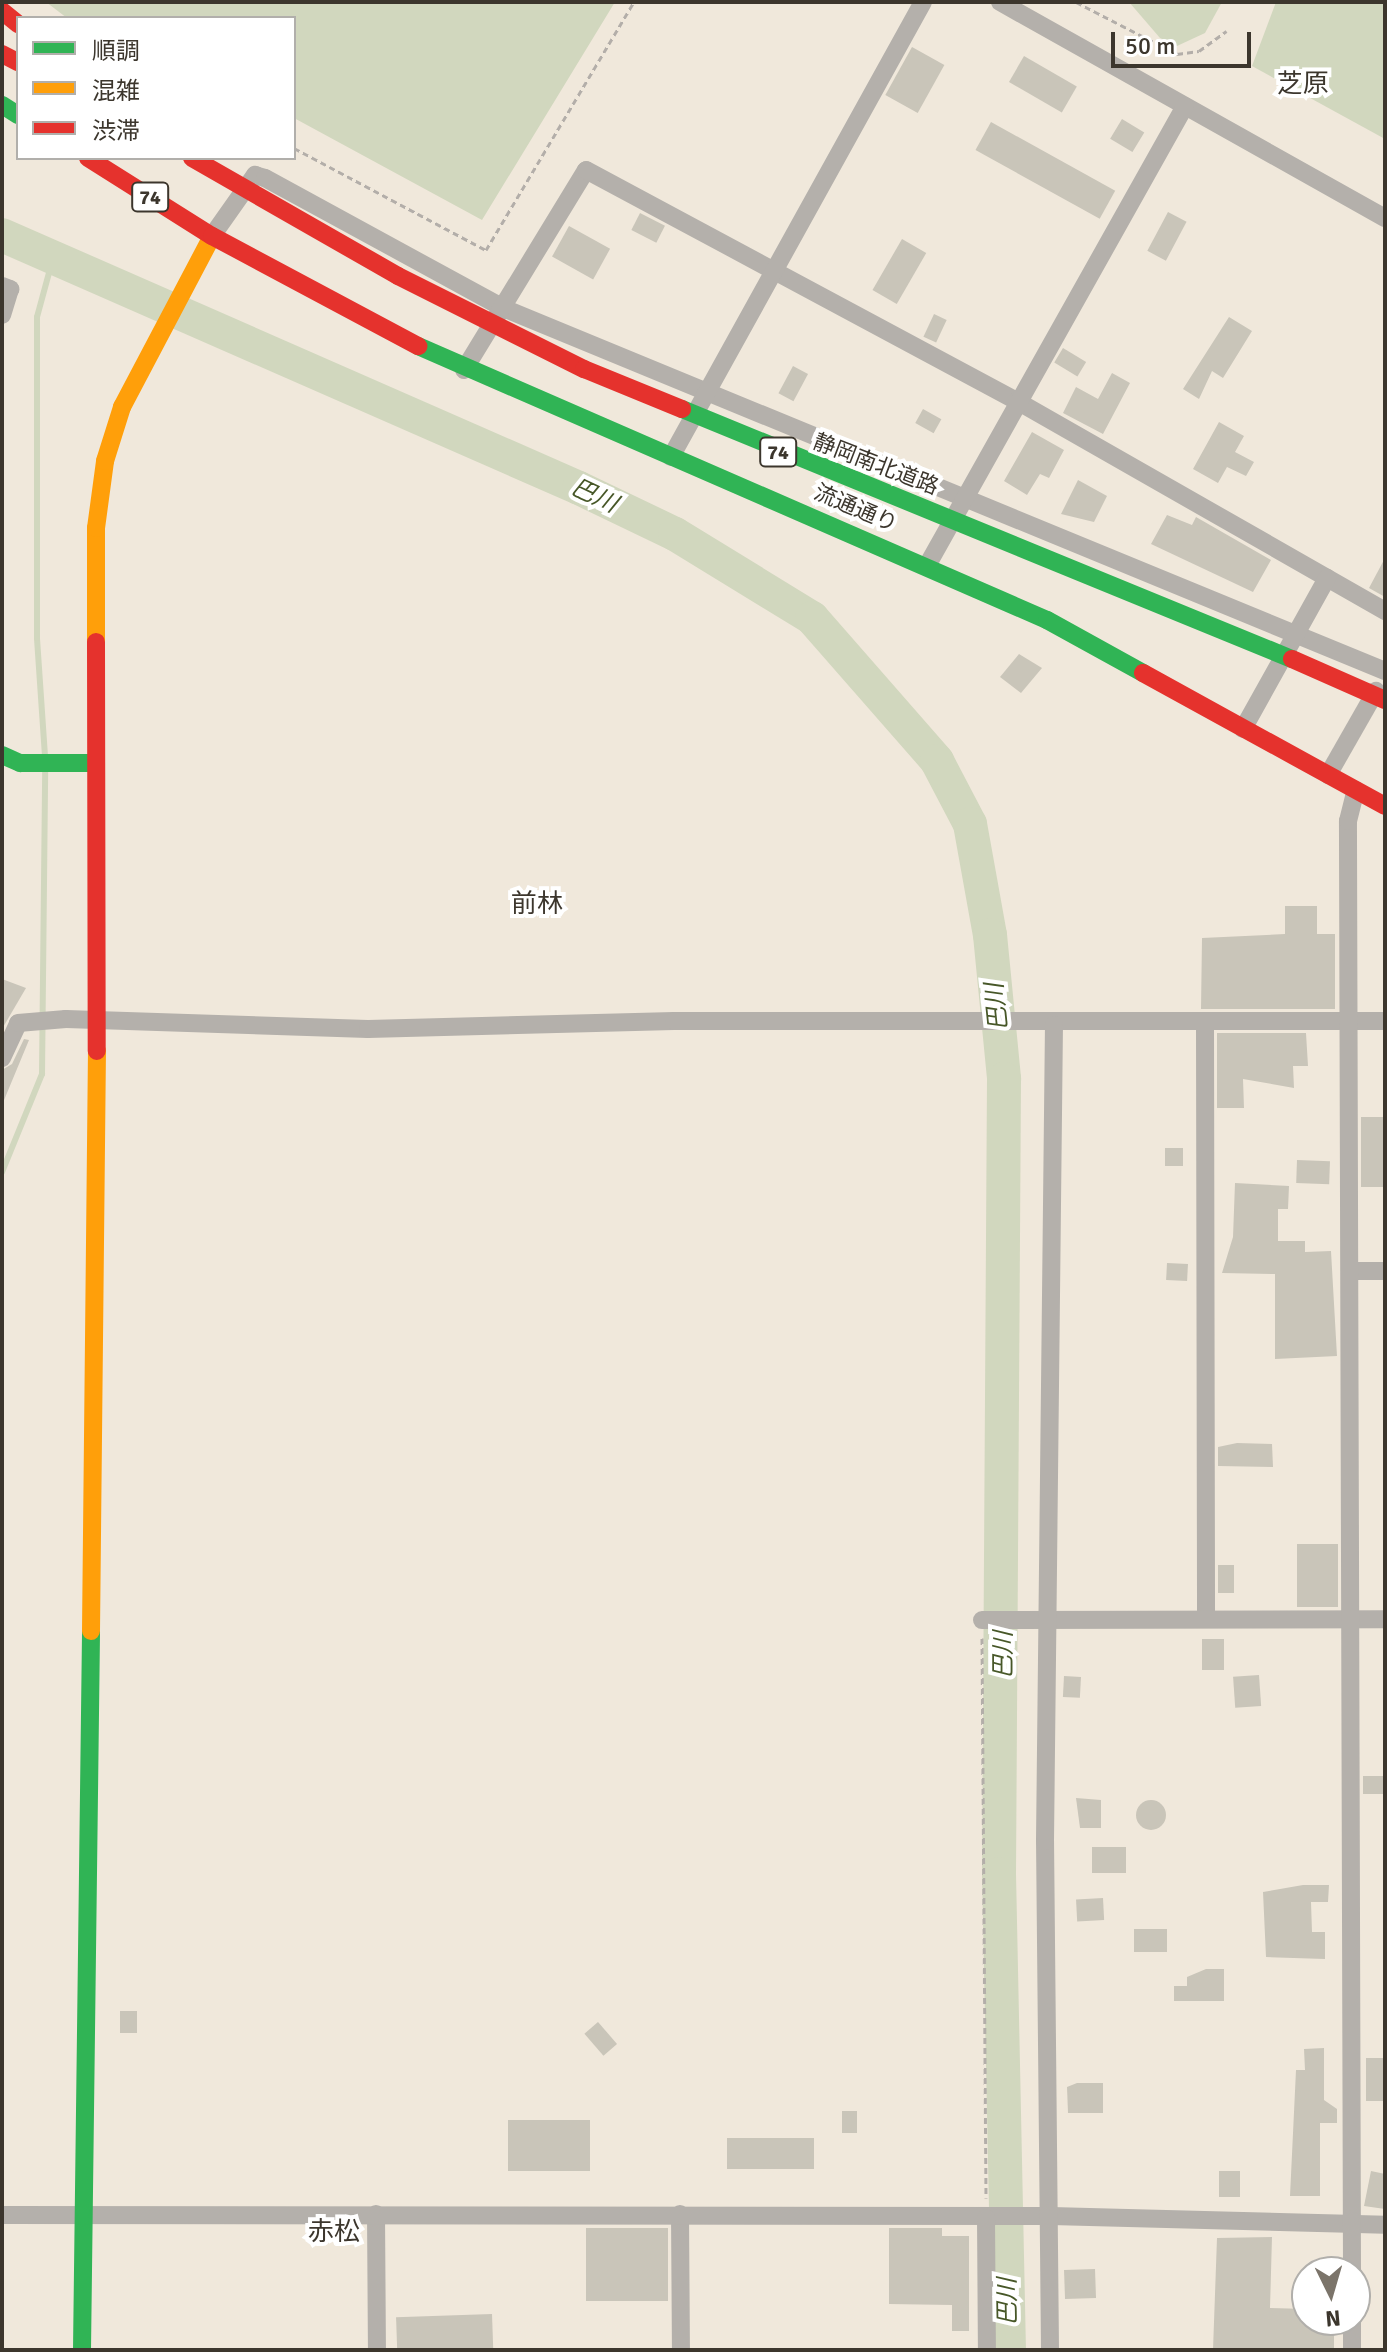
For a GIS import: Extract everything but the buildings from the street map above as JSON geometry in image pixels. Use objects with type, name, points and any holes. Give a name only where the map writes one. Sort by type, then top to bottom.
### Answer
[{"type":"main road","name":"74","points":[[91,160],[212,236]]},
{"type":"main road","name":"74","points":[[124,160],[212,236]]},
{"type":"main road","name":"静岡南北道路","points":[[195,160],[398,276],[610,381],[1220,627],[1385,700]]},
{"type":"main road","name":"静岡南北道路","points":[[216,160],[403,268],[589,360],[1385,689]]},
{"type":"main road","points":[[82,2350],[96,1021],[97,515],[105,461],[152,343],[212,236]]},
{"type":"main road","name":"流通通り","points":[[212,236],[464,370],[928,564],[1047,620],[1385,806]]},
{"type":"main road","points":[[2,755],[20,763],[95,763]]},
{"type":"street","points":[[1000,2],[1385,218]]},
{"type":"street","points":[[671,457],[920,3]]},
{"type":"street","points":[[928,564],[1185,106]]},
{"type":"street","points":[[464,370],[586,170],[1017,401],[1385,611]]},
{"type":"street","points":[[212,236],[255,175],[503,308],[703,396],[1296,635],[1385,674],[1328,775]]},
{"type":"street","points":[[2,286],[10,289],[2,315]]},
{"type":"street","points":[[1243,729],[1327,578]]},
{"type":"street","points":[[1352,2256],[1348,821],[1356,790]]},
{"type":"street","points":[[2,1058],[18,1023],[66,1019],[368,1029],[674,1021],[1054,1025],[1385,1021]]},
{"type":"street","points":[[1205,1022],[1206,1619]]},
{"type":"street","points":[[1050,2350],[1049,1620],[1054,1025]]},
{"type":"street","points":[[1351,1271],[1385,1271]]},
{"type":"street","points":[[982,1620],[1385,1619]]},
{"type":"street","points":[[376,2214],[377,2350]]},
{"type":"street","points":[[680,2214],[681,2350]]},
{"type":"street","points":[[2,2215],[1051,2216],[1352,2221],[1385,2225]]},
{"type":"street","points":[[986,2218],[987,2350]]},
{"type":"path","points":[[296,149],[486,250],[634,2]]},
{"type":"path","points":[[1076,2],[1177,54],[1199,51],[1227,31]]},
{"type":"path","points":[[982,1620],[986,2218]]},
{"type":"shaded area","points":[[46,2],[615,2],[482,220],[296,119],[296,16],[64,16]]},
{"type":"shaded area","points":[[1129,2],[1222,2],[1205,33],[1177,46],[1160,38]]},
{"type":"shaded area","points":[[1276,2],[1385,2],[1385,139],[1252,66]]},
{"type":"waterway","name":"巴川","points":[[2,235],[579,488],[675,534],[812,618],[937,761],[970,824],[990,935],[1004,1079],[999,1874],[1009,2350]]},
{"type":"waterway","points":[[45,756],[37,638],[37,317],[53,258]]},
{"type":"waterway","points":[[2,1172],[42,1074],[45,771]]},
{"type":"traffic: fast","points":[[2,105],[16,114]]},
{"type":"traffic: fast","points":[[418,346],[1047,620],[1143,673]]},
{"type":"traffic: fast","points":[[682,409],[1292,659]]},
{"type":"traffic: fast","points":[[2,755],[20,763],[95,763]]},
{"type":"traffic: fast","points":[[82,2350],[91,1631]]},
{"type":"traffic: slow","points":[[96,642],[96,528],[105,461],[122,407],[212,236]]},
{"type":"traffic: slow","points":[[91,1631],[97,1051]]},
{"type":"traffic: jam","points":[[2,11],[16,22]]},
{"type":"traffic: jam","points":[[2,54],[16,61]]},
{"type":"traffic: jam","points":[[91,160],[212,236],[418,346]]},
{"type":"traffic: jam","points":[[195,160],[398,276],[584,369],[682,409]]},
{"type":"traffic: jam","points":[[96,642],[97,1051]]},
{"type":"traffic: jam","points":[[1292,659],[1385,700]]},
{"type":"traffic: jam","points":[[1143,673],[1385,806]]},
{"type":"district","name":"芝原","points":[[1303,85]]},
{"type":"district","name":"前林","points":[[537,905]]},
{"type":"district","name":"赤松","points":[[334,2233]]}]
